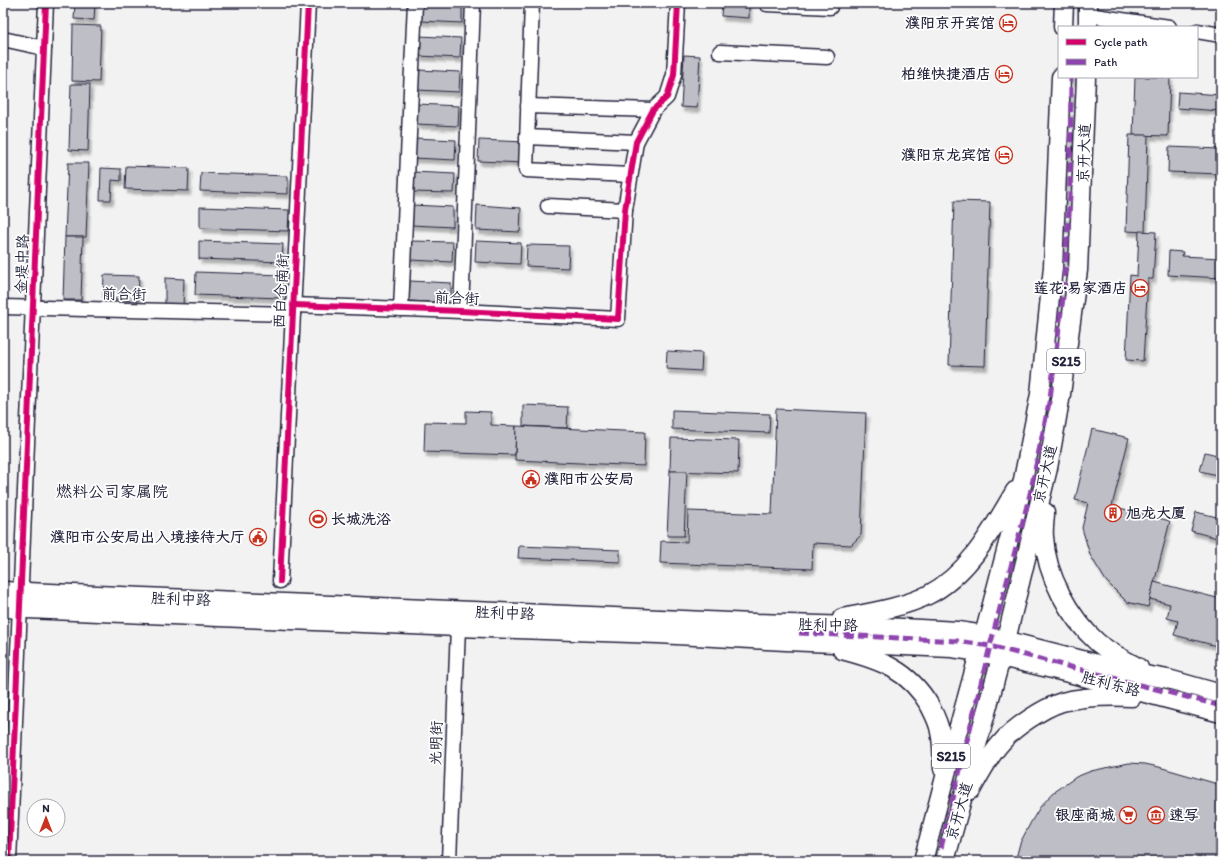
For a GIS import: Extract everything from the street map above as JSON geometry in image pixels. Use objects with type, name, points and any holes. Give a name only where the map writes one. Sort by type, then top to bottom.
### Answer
[{"type":"main road","points":[[1063,26],[1064,3]]},
{"type":"main road","name":"京开大道","points":[[923,861],[982,643],[1024,475],[1040,394],[1053,267],[1061,78]]},
{"type":"main road","name":"京开大道","points":[[945,861],[1003,648],[1048,468],[1062,394],[1078,270],[1086,78]]},
{"type":"main road","points":[[1048,468],[1044,536],[1047,557],[1055,581],[1065,603],[1079,622],[1098,642],[1138,667],[1168,680]]},
{"type":"main road","points":[[793,624],[839,619],[864,614],[907,604],[928,595],[949,581],[968,564],[987,538],[1024,475]]},
{"type":"main road","name":"胜利中路","points":[[3,591],[15,603],[458,627],[658,634],[786,642],[878,644],[952,648],[982,643]]},
{"type":"main road","name":"胜利中路","points":[[15,603],[883,627],[958,631],[982,643],[1003,648]]},
{"type":"main road","points":[[786,642],[834,649],[865,656],[891,667],[911,680],[924,696],[940,731],[944,781]]},
{"type":"main road","name":"胜利东路","points":[[1003,648],[1168,680],[1221,694]]},
{"type":"main road","name":"胜利东路","points":[[1003,648],[1163,697],[1221,713]]},
{"type":"main road","points":[[960,807],[1000,744],[1016,728],[1037,714],[1061,703],[1087,697],[1163,697]]},
{"type":"street","name":"金堤中路","points":[[9,861],[15,603],[33,308],[46,3]]},
{"type":"street","name":"西白仓南街","points":[[280,581],[308,3]]},
{"type":"street","points":[[401,309],[415,3]]},
{"type":"street","points":[[460,311],[472,3]]},
{"type":"street","points":[[532,3],[526,170],[630,175]]},
{"type":"street","points":[[548,206],[624,210],[636,142],[653,110],[667,97],[674,75],[678,3]]},
{"type":"street","points":[[767,4],[830,7]]},
{"type":"street","points":[[1088,15],[1161,26]]},
{"type":"street","points":[[1198,31],[1221,34]]},
{"type":"street","points":[[3,39],[44,48]]},
{"type":"street","points":[[720,52],[827,57]]},
{"type":"street","points":[[528,106],[653,110]]},
{"type":"street","points":[[527,137],[636,142]]},
{"type":"street","name":"前合街","points":[[3,307],[293,310],[401,309],[618,319],[624,210]]},
{"type":"street","name":"光明街","points":[[448,861],[458,627]]},
{"type":"building","points":[[75,3],[95,3],[94,20],[74,19]]},
{"type":"building","points":[[420,3],[462,3],[462,23],[420,21]]},
{"type":"building","points":[[722,3],[749,3],[749,18],[721,16]]},
{"type":"building","points":[[73,25],[101,26],[99,82],[72,81]]},
{"type":"building","points":[[419,36],[461,38],[460,58],[418,56]]},
{"type":"building","points":[[684,55],[700,56],[697,108],[681,107]]},
{"type":"building","points":[[418,70],[460,72],[459,92],[417,90]]},
{"type":"building","points":[[1135,78],[1170,78],[1168,136],[1133,135]]},
{"type":"building","points":[[71,84],[90,84],[88,151],[69,150]]},
{"type":"building","points":[[1178,92],[1221,95],[1221,111],[1177,108]]},
{"type":"building","points":[[417,104],[459,106],[458,126],[416,124]]},
{"type":"building","points":[[1129,135],[1148,135],[1145,232],[1126,231]]},
{"type":"building","points":[[414,138],[456,140],[455,160],[413,158]]},
{"type":"building","points":[[479,140],[525,142],[524,163],[478,161]]},
{"type":"building","points":[[1169,147],[1221,149],[1221,174],[1168,172]]},
{"type":"building","points":[[68,163],[89,163],[86,237],[65,237]]},
{"type":"building","points":[[126,166],[189,168],[188,191],[125,189]]},
{"type":"building","points":[[101,168],[121,169],[121,181],[112,180],[111,200],[100,200]]},
{"type":"building","points":[[413,172],[455,174],[454,193],[412,192]]},
{"type":"building","points":[[201,173],[288,176],[288,194],[200,191]]},
{"type":"building","points":[[954,201],[990,202],[985,366],[949,365]]},
{"type":"building","points":[[411,205],[453,207],[453,227],[411,225]]},
{"type":"building","points":[[477,205],[521,208],[520,232],[476,230]]},
{"type":"building","points":[[200,207],[289,210],[288,231],[200,228]]},
{"type":"building","points":[[1139,231],[1156,232],[1153,279],[1148,279],[1143,361],[1126,360],[1130,275],[1137,276]]},
{"type":"building","points":[[65,237],[83,237],[81,300],[63,300]]},
{"type":"building","points":[[199,241],[283,244],[282,262],[199,259]]},
{"type":"building","points":[[411,241],[453,242],[452,262],[410,260]]},
{"type":"building","points":[[476,241],[521,243],[520,264],[475,262]]},
{"type":"building","points":[[527,245],[569,246],[568,268],[526,266]]},
{"type":"building","points":[[1169,251],[1183,252],[1182,256],[1221,258],[1221,278],[1168,275]]},
{"type":"building","points":[[196,272],[283,275],[282,298],[195,295]]},
{"type":"building","points":[[104,275],[139,276],[138,301],[103,299]]},
{"type":"building","points":[[165,278],[184,279],[183,307],[165,307]]},
{"type":"building","points":[[410,281],[451,283],[451,303],[409,301]]},
{"type":"building","points":[[667,351],[702,353],[701,371],[666,369]]},
{"type":"building","points":[[523,405],[568,407],[567,428],[523,426]]},
{"type":"building","points":[[776,409],[866,413],[861,535],[851,545],[813,543],[812,569],[660,563],[661,541],[687,542],[688,511],[772,514]]},
{"type":"building","points":[[672,410],[770,414],[769,433],[672,429]]},
{"type":"building","points":[[466,411],[491,412],[491,425],[516,426],[515,455],[424,452],[425,422],[466,423]]},
{"type":"building","points":[[516,426],[645,432],[644,466],[515,460]]},
{"type":"building","name":"旭龙大厦","points":[[1092,429],[1129,438],[1112,506],[1170,521],[1148,607],[1127,602],[1106,581],[1090,555],[1082,528],[1088,503],[1075,500]]},
{"type":"building","points":[[671,438],[739,440],[738,473],[670,471]]},
{"type":"building","points":[[1205,452],[1221,456],[1221,476],[1200,471]]},
{"type":"building","points":[[670,471],[687,471],[684,536],[667,536]]},
{"type":"building","points":[[1196,512],[1221,518],[1221,539],[1191,531]]},
{"type":"building","points":[[519,546],[620,550],[620,562],[518,558]]},
{"type":"building","points":[[1154,582],[1221,599],[1221,647],[1174,635],[1178,621],[1167,618],[1170,604],[1150,599]]},
{"type":"building","name":"银座商城","points":[[1129,763],[1159,767],[1221,785],[1221,861],[1027,861],[1016,858],[1020,843],[1031,822],[1040,807],[1053,793],[1076,777],[1091,771]]},
{"type":"tunnel","points":[[1017,544],[1046,421],[1060,326],[1068,214],[1071,78]]},
{"type":"tunnel","points":[[946,827],[988,651]]},
{"type":"marked path","points":[[941,848],[990,646],[1030,494],[1050,398],[1063,296],[1070,196],[1071,78]]},
{"type":"marked path","points":[[799,633],[957,641],[990,646],[1221,706]]},
{"type":"cycle path","points":[[9,861],[46,3]]},
{"type":"cycle path","points":[[280,581],[308,3]]},
{"type":"cycle path","points":[[293,305],[461,311],[618,319],[625,210],[636,142],[653,110],[667,97],[674,75],[678,3]]},
{"type":"place","name":"濮阳京开宾馆","points":[[1008,23]]},
{"type":"place","name":"柏维快捷酒店","points":[[1004,74]]},
{"type":"place","name":"濮阳京龙宾馆","points":[[1004,155]]},
{"type":"place","name":"莲花·易家酒店","points":[[1140,288]]},
{"type":"place","name":"濮阳市公安局","points":[[531,479]]},
{"type":"place","name":"旭龙大厦","points":[[1113,513]]},
{"type":"place","name":"长城洗浴","points":[[318,519]]},
{"type":"place","name":"濮阳市公安局出入境接待大厅","points":[[258,537]]},
{"type":"place","name":"银座商城","points":[[1128,815]]},
{"type":"place","name":"速写","points":[[1156,815]]},
{"type":"district","name":"燃料公司家属院","points":[[112,491]]}]
